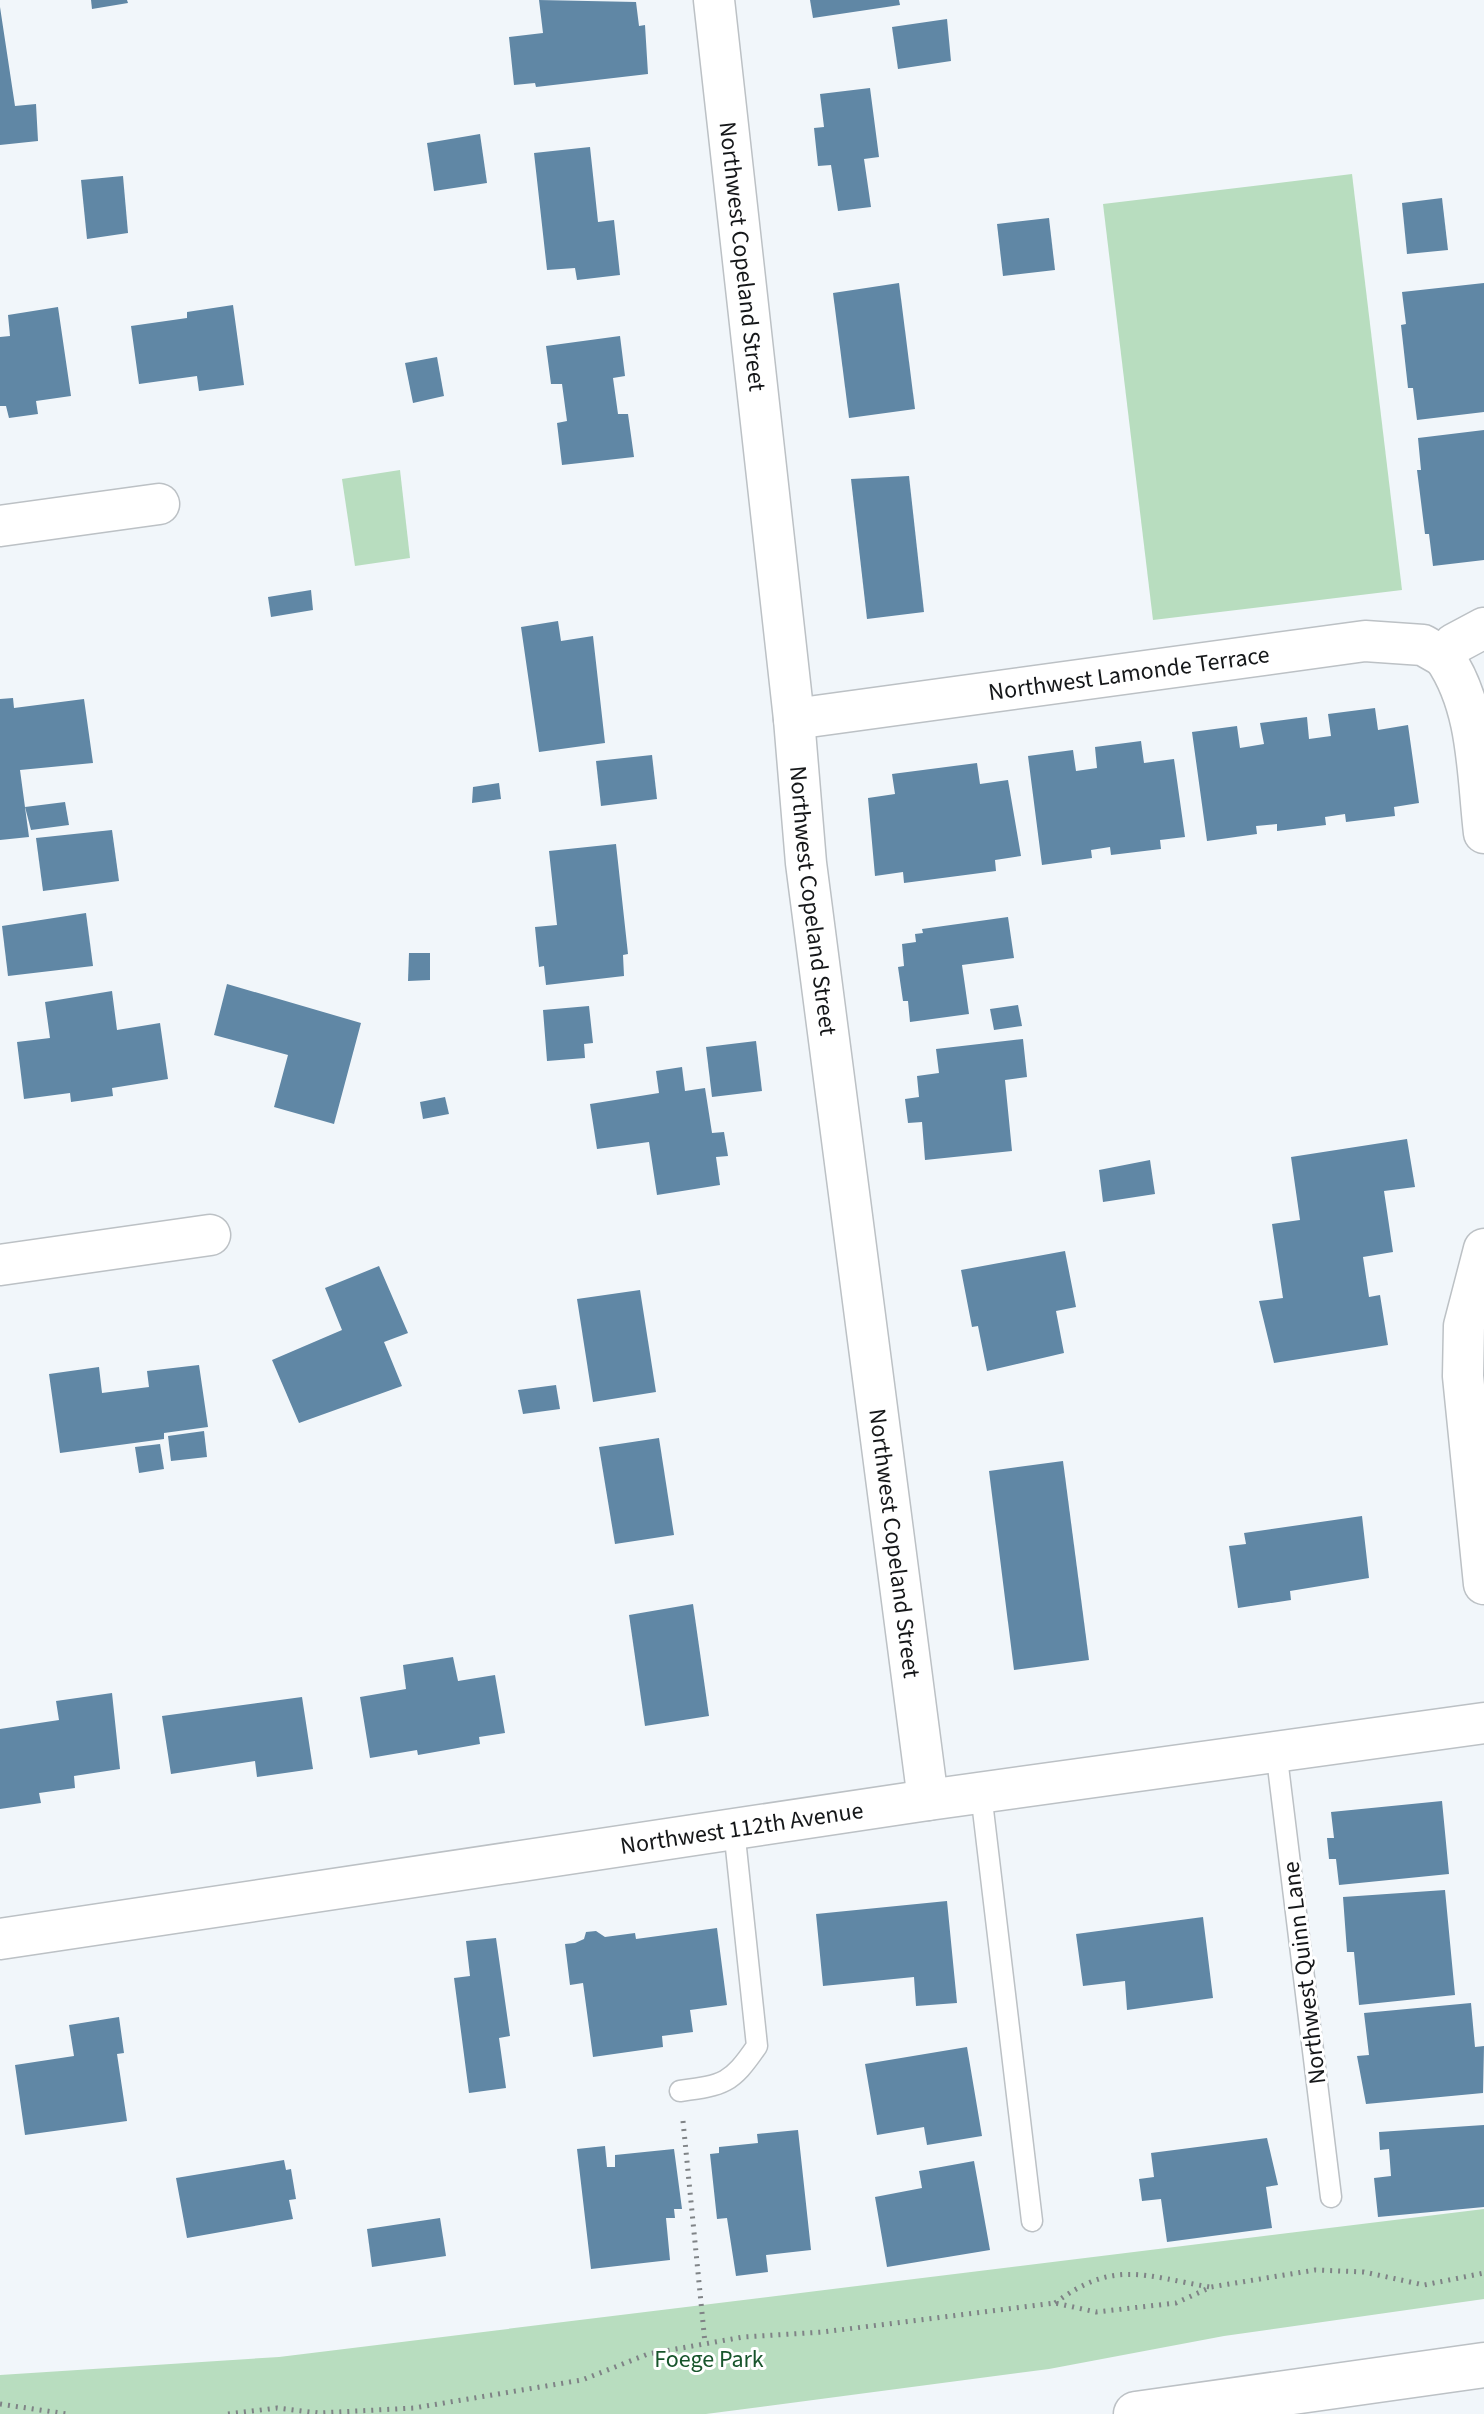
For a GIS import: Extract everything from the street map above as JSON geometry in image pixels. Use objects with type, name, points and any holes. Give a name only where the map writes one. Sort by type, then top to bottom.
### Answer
[{"type":"main road","points":[[1136,2414],[1484,2365]]},
{"type":"street","name":"Northwest Copeland Street","points":[[714,0],[794,719],[806,863],[928,1800]]},
{"type":"street","points":[[0,526],[159,504]]},
{"type":"street","name":"Northwest Lamonde Terrace","points":[[794,719],[1365,641],[1423,645],[1461,643]]},
{"type":"street","points":[[1461,643],[1460,680],[1470,710],[1484,833]]},
{"type":"street","points":[[0,1265],[210,1235]]},
{"type":"street","points":[[1484,1249],[1464,1326],[1463,1376],[1484,1584]]},
{"type":"street","name":"Northwest 112th Avenue","points":[[0,1939],[928,1800],[1484,1723]]},
{"type":"lane","name":"Northwest Quinn Lane","points":[[1276,1750],[1331,2197]]},
{"type":"lane","points":[[981,1793],[1032,2221]]},
{"type":"lane","points":[[680,2091],[720,2085],[741,2069],[757,2046],[734,1829]]},
{"type":"path","points":[[680,2091],[705,2343]]},
{"type":"path","points":[[228,2414],[277,2408],[319,2413],[414,2408],[582,2380],[648,2354],[705,2343],[1055,2303],[1096,2312],[1176,2303],[1211,2287],[1315,2270],[1364,2272],[1424,2285],[1484,2273]]},
{"type":"path","points":[[1055,2303],[1081,2284],[1122,2272],[1211,2287]]},
{"type":"path","points":[[0,2404],[67,2414]]},
{"type":"green space","points":[[1352,174],[1402,590],[1153,620],[1103,204]]},
{"type":"green space","points":[[400,470],[410,558],[355,566],[342,479]]},
{"type":"green space","name":"Foege Park","points":[[1484,2209],[1484,2299],[1224,2336],[1049,2369],[706,2414],[0,2414],[0,2375],[279,2357]]},
{"type":"building","points":[[91,0],[127,0],[128,3],[92,9]]},
{"type":"building","points":[[539,0],[636,2],[639,26],[645,25],[648,74],[536,87],[535,83],[514,85],[509,37],[543,33]]},
{"type":"building","points":[[810,0],[899,0],[900,5],[813,18]]},
{"type":"building","points":[[0,7],[15,106],[36,104],[38,141],[0,145]]},
{"type":"building","points":[[947,19],[951,61],[898,69],[892,27]]},
{"type":"building","points":[[870,88],[879,157],[864,159],[871,207],[838,211],[831,165],[818,166],[814,128],[824,127],[820,94]]},
{"type":"building","points":[[480,134],[487,183],[434,191],[427,143]]},
{"type":"building","points":[[590,147],[598,222],[614,220],[620,275],[577,280],[575,268],[547,270],[534,153]]},
{"type":"building","points":[[123,176],[128,233],[87,239],[81,180]]},
{"type":"building","points":[[1442,198],[1448,250],[1407,254],[1402,203]]},
{"type":"building","points":[[1049,218],[1055,270],[1003,276],[997,224]]},
{"type":"building","points":[[899,283],[915,409],[849,418],[833,293]]},
{"type":"building","points":[[1484,283],[1484,412],[1417,420],[1413,388],[1408,388],[1401,325],[1406,324],[1402,292]]},
{"type":"building","points":[[233,305],[244,385],[199,391],[197,376],[139,384],[131,326],[187,318],[187,312]]},
{"type":"building","points":[[58,307],[71,396],[36,401],[38,414],[9,418],[6,406],[0,406],[0,337],[10,336],[8,315]]},
{"type":"building","points":[[620,336],[625,376],[613,378],[618,414],[628,414],[634,457],[562,465],[557,423],[567,421],[562,384],[551,384],[546,346]]},
{"type":"building","points":[[437,357],[444,396],[413,403],[405,363]]},
{"type":"building","points":[[1484,430],[1484,560],[1433,566],[1429,534],[1425,534],[1417,470],[1421,470],[1418,438]]},
{"type":"building","points":[[909,476],[924,612],[867,619],[851,479]]},
{"type":"building","points":[[311,590],[313,610],[271,617],[268,597]]},
{"type":"building","points":[[558,621],[561,641],[593,636],[605,743],[539,752],[521,627]]},
{"type":"building","points":[[13,698],[14,708],[84,699],[93,763],[20,770],[29,837],[0,840],[0,699]]},
{"type":"building","points":[[1375,708],[1378,730],[1408,725],[1419,803],[1394,807],[1395,816],[1346,822],[1345,814],[1325,817],[1326,825],[1277,831],[1277,824],[1256,826],[1257,834],[1207,841],[1192,732],[1237,726],[1240,748],[1264,744],[1260,723],[1307,717],[1309,739],[1331,736],[1328,714]]},
{"type":"building","points":[[1141,741],[1144,763],[1174,759],[1185,837],[1160,840],[1161,849],[1111,855],[1110,847],[1091,850],[1092,858],[1042,865],[1028,756],[1073,750],[1076,771],[1097,768],[1095,747]]},
{"type":"building","points":[[652,755],[657,799],[601,806],[596,761]]},
{"type":"building","points":[[977,763],[980,784],[1008,780],[1021,856],[995,860],[996,871],[904,883],[903,872],[875,876],[868,798],[895,794],[892,774]]},
{"type":"building","points":[[499,783],[501,799],[472,803],[473,787]]},
{"type":"building","points":[[65,802],[69,825],[31,830],[25,807]]},
{"type":"building","points":[[112,830],[119,881],[43,891],[36,838]]},
{"type":"building","points":[[616,844],[628,954],[623,955],[624,976],[546,985],[544,966],[539,967],[535,927],[557,925],[549,851]]},
{"type":"building","points":[[86,913],[93,966],[8,976],[2,926]]},
{"type":"building","points":[[1008,917],[1014,958],[962,965],[969,1014],[910,1022],[908,1001],[903,1001],[898,967],[904,966],[902,944],[916,942],[915,934],[923,933],[922,929]]},
{"type":"building","points":[[409,953],[430,953],[430,980],[408,981]]},
{"type":"building","points":[[227,984],[361,1023],[334,1124],[274,1107],[288,1055],[214,1035]]},
{"type":"building","points":[[112,991],[117,1030],[160,1023],[168,1079],[112,1088],[113,1096],[71,1102],[70,1093],[24,1099],[17,1042],[50,1038],[45,1002]]},
{"type":"building","points":[[1018,1005],[1022,1026],[994,1030],[990,1009]]},
{"type":"building","points":[[589,1006],[593,1043],[584,1044],[585,1058],[547,1061],[543,1010]]},
{"type":"building","points":[[1023,1039],[1027,1077],[1005,1080],[1012,1151],[925,1160],[922,1122],[908,1123],[905,1099],[919,1097],[917,1076],[939,1073],[936,1049]]},
{"type":"building","points":[[756,1041],[762,1091],[712,1097],[706,1047]]},
{"type":"building","points":[[682,1067],[685,1091],[705,1088],[712,1133],[724,1132],[728,1156],[716,1157],[720,1185],[657,1195],[649,1142],[597,1149],[590,1104],[659,1093],[656,1071]]},
{"type":"building","points":[[445,1097],[449,1114],[423,1119],[420,1102]]},
{"type":"building","points":[[1407,1139],[1415,1187],[1384,1191],[1393,1252],[1363,1257],[1369,1297],[1380,1295],[1388,1345],[1274,1363],[1259,1301],[1283,1298],[1272,1224],[1300,1220],[1291,1157]]},
{"type":"building","points":[[1150,1160],[1155,1194],[1103,1202],[1099,1170]]},
{"type":"building","points":[[1065,1251],[1076,1307],[1056,1311],[1064,1353],[987,1371],[978,1326],[972,1327],[961,1270]]},
{"type":"building","points":[[379,1266],[408,1333],[384,1342],[402,1386],[299,1423],[272,1360],[342,1330],[325,1288]]},
{"type":"building","points":[[640,1290],[656,1392],[593,1402],[577,1299]]},
{"type":"building","points":[[199,1365],[208,1427],[164,1433],[164,1439],[60,1453],[49,1374],[99,1367],[102,1393],[149,1387],[147,1371]]},
{"type":"building","points":[[556,1385],[560,1409],[523,1414],[518,1390]]},
{"type":"building","points":[[204,1431],[207,1457],[171,1461],[168,1436]]},
{"type":"building","points":[[659,1438],[674,1535],[615,1544],[599,1447]]},
{"type":"building","points":[[160,1444],[164,1469],[139,1473],[135,1447]]},
{"type":"building","points":[[1063,1461],[1089,1660],[1014,1670],[989,1471]]},
{"type":"building","points":[[1362,1516],[1369,1578],[1290,1591],[1291,1600],[1238,1608],[1229,1546],[1246,1544],[1244,1533]]},
{"type":"building","points":[[693,1604],[709,1716],[645,1726],[629,1615]]},
{"type":"building","points":[[453,1657],[458,1681],[495,1675],[505,1733],[479,1737],[480,1744],[418,1755],[417,1750],[370,1758],[360,1697],[406,1689],[403,1665]]},
{"type":"building","points":[[112,1693],[120,1769],[74,1776],[75,1788],[39,1793],[41,1803],[0,1809],[0,1729],[59,1720],[56,1701]]},
{"type":"building","points":[[302,1697],[313,1769],[257,1777],[255,1761],[171,1774],[162,1716]]},
{"type":"building","points":[[1442,1801],[1449,1874],[1339,1885],[1336,1859],[1329,1859],[1327,1838],[1334,1838],[1331,1812]]},
{"type":"building","points":[[1445,1890],[1455,1995],[1359,2005],[1354,1952],[1347,1952],[1343,1897]]},
{"type":"building","points":[[947,1901],[957,2003],[916,2006],[914,1977],[823,1986],[816,1914]]},
{"type":"building","points":[[1203,1917],[1213,1998],[1127,2010],[1125,1981],[1083,1986],[1076,1934]]},
{"type":"building","points":[[717,1928],[727,2005],[690,2010],[693,2032],[662,2036],[663,2047],[593,2057],[583,1983],[570,1985],[565,1944],[584,1939],[586,1932],[596,1931],[605,1937],[635,1933],[636,1939]]},
{"type":"building","points":[[496,1938],[510,2036],[499,2038],[506,2088],[469,2093],[454,1978],[470,1976],[466,1941]]},
{"type":"building","points":[[1471,2003],[1475,2047],[1484,2046],[1483,2093],[1366,2104],[1357,2056],[1369,2055],[1364,2013]]},
{"type":"building","points":[[119,2017],[124,2053],[117,2054],[127,2121],[25,2135],[15,2065],[74,2056],[69,2025]]},
{"type":"building","points":[[967,2047],[982,2136],[927,2145],[924,2127],[877,2135],[865,2064]]},
{"type":"building","points":[[1484,2125],[1484,2207],[1378,2217],[1374,2178],[1391,2176],[1389,2149],[1380,2150],[1379,2132]]},
{"type":"building","points":[[798,2130],[811,2250],[766,2255],[768,2272],[736,2276],[727,2218],[717,2219],[710,2154],[719,2153],[719,2147],[758,2143],[757,2134]]},
{"type":"building","points":[[1267,2138],[1278,2185],[1266,2187],[1272,2228],[1167,2242],[1161,2199],[1142,2201],[1139,2179],[1154,2177],[1151,2153]]},
{"type":"building","points":[[605,2146],[607,2167],[615,2167],[615,2155],[674,2149],[682,2209],[674,2209],[675,2218],[666,2218],[670,2260],[591,2269],[577,2149]]},
{"type":"building","points":[[284,2160],[286,2170],[291,2169],[296,2199],[289,2200],[293,2219],[187,2238],[176,2178]]},
{"type":"building","points":[[974,2161],[990,2250],[887,2267],[875,2197],[922,2188],[919,2171]]},
{"type":"building","points":[[440,2218],[446,2256],[372,2267],[367,2229]]}]
